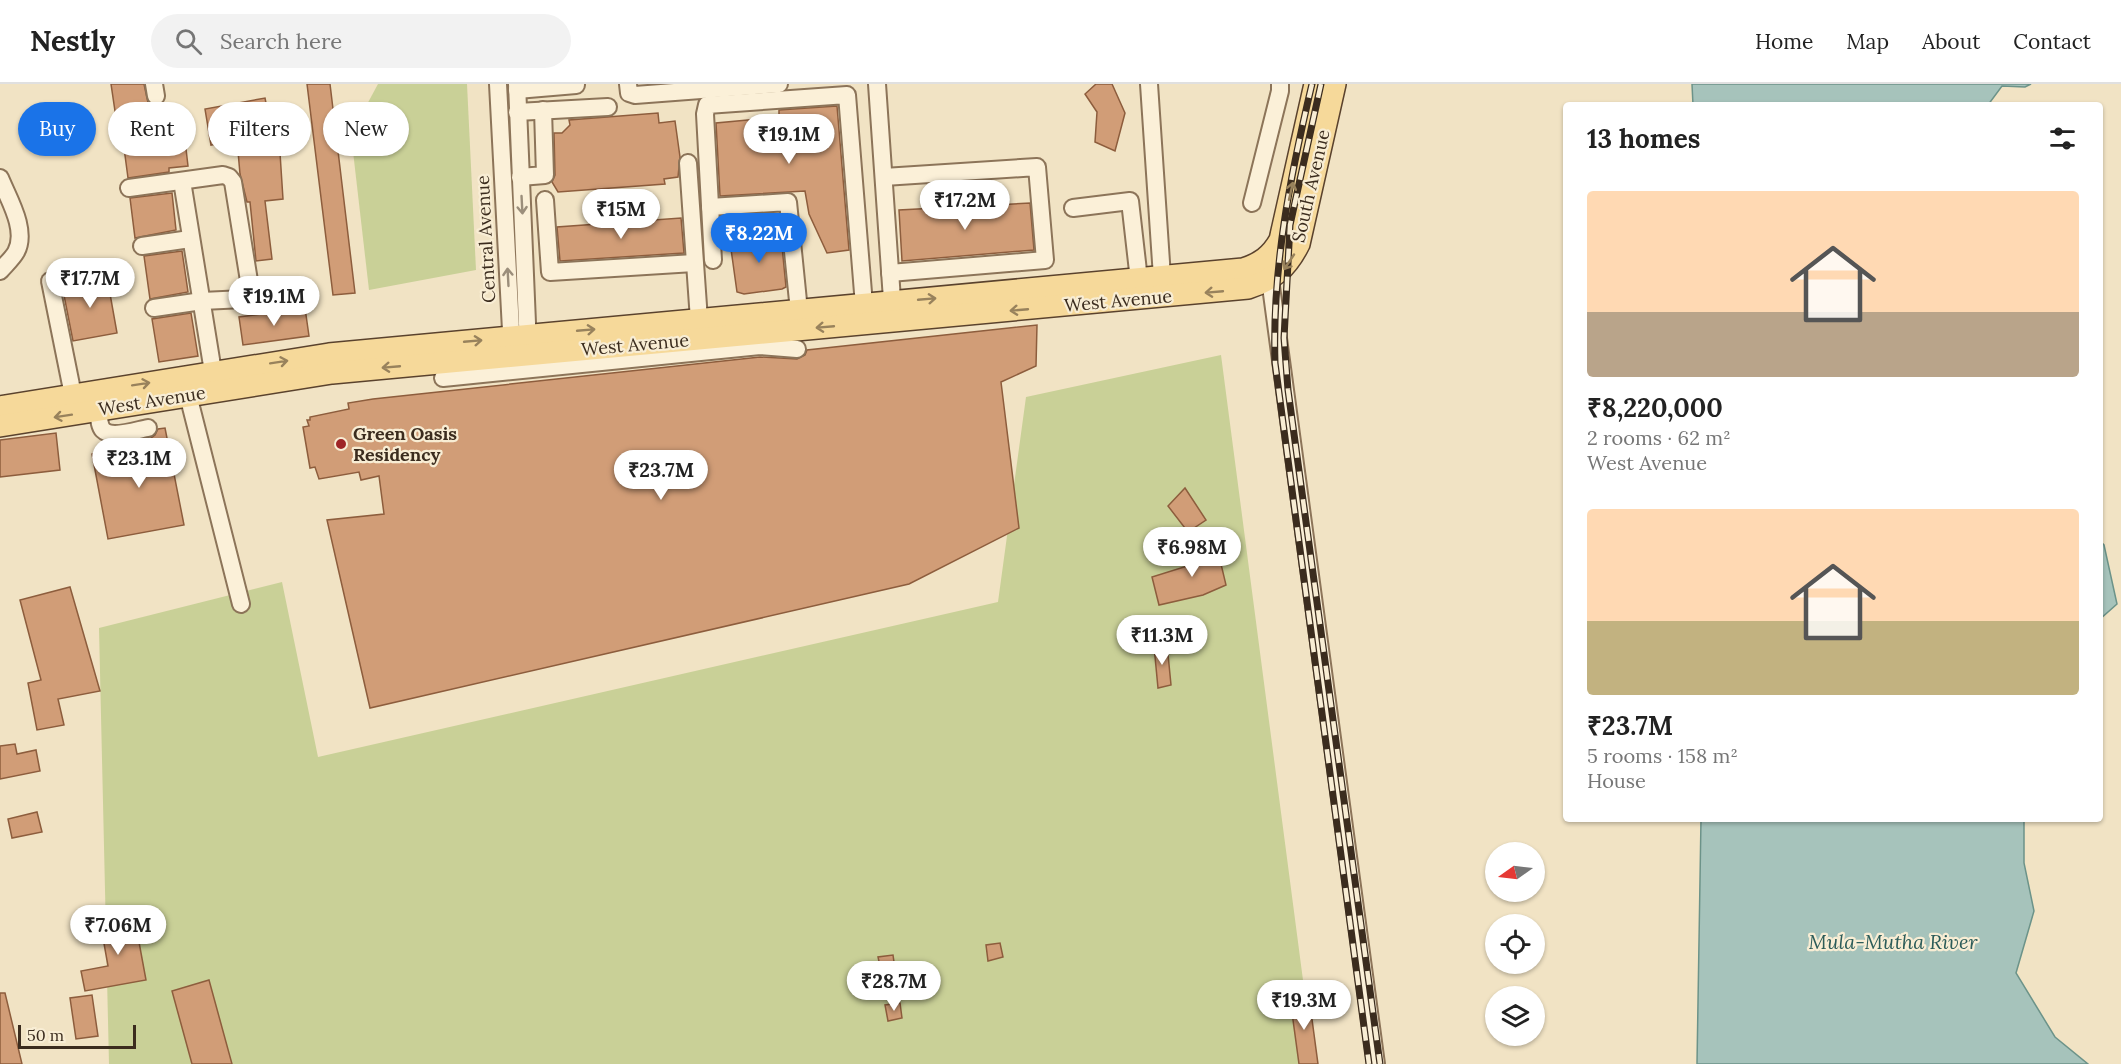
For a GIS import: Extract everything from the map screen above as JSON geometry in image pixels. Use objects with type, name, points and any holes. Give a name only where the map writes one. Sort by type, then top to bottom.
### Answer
[{"type":"main road","name":"South Avenue","points":[[1316,84],[1280,240],[1270,255],[1266,270],[1281,272],[1291,261],[1299,244],[1335,84]]},
{"type":"main road","name":"West Avenue","points":[[520,346],[566,359],[1139,279],[1266,270]]},
{"type":"main road","name":"West Avenue","points":[[0,407],[73,395],[215,381],[332,373],[699,320],[864,305],[893,312],[1235,290],[1266,270]]},
{"type":"main road","name":"West Avenue","points":[[0,426],[188,395],[215,381]]},
{"type":"street","name":"Central Avenue","points":[[498,84],[520,346]]},
{"type":"street","points":[[628,84],[629,93],[635,95],[779,84]]},
{"type":"street","points":[[877,84],[893,312]]},
{"type":"street","points":[[1149,84],[1162,278]]},
{"type":"street","points":[[1252,203],[1280,84]]},
{"type":"street","points":[[517,87],[576,85]]},
{"type":"street","name":"Central Avenue","points":[[517,87],[520,177],[520,346]]},
{"type":"street","points":[[713,260],[705,114],[707,105],[847,95],[864,305]]},
{"type":"street","points":[[517,112],[608,107]]},
{"type":"street","points":[[520,177],[545,175],[543,110]]},
{"type":"street","points":[[688,163],[699,320]]},
{"type":"street","points":[[884,177],[1037,167],[1045,260],[891,273]]},
{"type":"street","points":[[129,188],[223,175],[229,177],[232,182],[250,287],[248,295],[244,299],[202,301],[154,308]]},
{"type":"street","points":[[0,178],[17,219],[19,237],[17,251],[0,271]]},
{"type":"street","points":[[182,181],[215,381]]},
{"type":"street","points":[[545,200],[550,272],[694,263]]},
{"type":"street","points":[[1073,208],[1130,201],[1139,279]]},
{"type":"street","points":[[710,207],[788,202],[799,311]]},
{"type":"street","points":[[142,246],[190,239]]},
{"type":"street","points":[[1266,270],[1376,1064]]},
{"type":"street","points":[[50,281],[73,395]]},
{"type":"street","points":[[443,378],[566,359],[760,346],[797,349]]},
{"type":"street","points":[[188,395],[241,604]]},
{"type":"street","points":[[98,410],[102,429],[106,432],[113,434],[148,428]]},
{"type":"green space","points":[[378,84],[467,84],[476,270],[369,290],[354,156],[409,156],[409,102],[368,102]]},
{"type":"green space","points":[[1221,355],[1314,1064],[109,1064],[99,628],[282,582],[318,757],[998,602],[1026,397]]},
{"type":"water","points":[[1692,84],[2031,84],[2025,87],[2002,86],[1990,102],[1693,102]]},
{"type":"water","points":[[2103,544],[2104,545],[2117,604],[2103,616]]},
{"type":"water","name":"Mula-Mutha River","points":[[1701,822],[2024,822],[2024,863],[2034,911],[2016,973],[2055,1037],[2088,1064],[1697,1064]]},
{"type":"building","points":[[111,84],[144,84],[148,102],[114,102]]},
{"type":"building","points":[[307,84],[330,84],[332,102],[323,102],[323,156],[339,156],[355,293],[333,295]]},
{"type":"building","points":[[1096,84],[1112,84],[1125,113],[1115,151],[1095,142],[1097,112],[1085,94]]},
{"type":"building","points":[[265,98],[266,102],[243,102]]},
{"type":"building","points":[[837,106],[849,250],[827,253],[809,214],[805,191],[720,196],[716,123],[779,117],[779,110]]},
{"type":"building","points":[[208,108],[208,127],[205,109]]},
{"type":"building","points":[[658,113],[659,123],[675,121],[680,157],[678,177],[664,179],[665,184],[558,192],[552,182],[555,175],[554,133],[562,133],[570,125],[569,120]]},
{"type":"building","points":[[125,156],[187,156],[188,166],[169,168],[169,172],[128,178]]},
{"type":"building","points":[[238,156],[280,156],[283,199],[265,201],[272,259],[256,261],[250,202],[247,202]]},
{"type":"building","points":[[172,193],[176,230],[135,238],[130,198]]},
{"type":"building","points":[[1030,203],[1034,250],[902,261],[899,210]]},
{"type":"building","points":[[681,218],[684,253],[560,261],[557,227]]},
{"type":"building","points":[[781,236],[786,287],[744,294],[737,292],[732,242],[739,239]]},
{"type":"building","points":[[182,251],[188,292],[150,299],[144,256]]},
{"type":"building","points":[[107,277],[117,333],[73,341],[62,285]]},
{"type":"building","points":[[305,308],[309,336],[243,345],[239,317]]},
{"type":"building","points":[[191,313],[198,356],[159,362],[152,319]]},
{"type":"building","points":[[1037,325],[1036,366],[1001,382],[1019,528],[909,584],[370,708],[327,520],[384,514],[379,476],[361,480],[359,472],[319,479],[315,467],[310,468],[303,427],[309,426],[307,420],[310,420],[310,417],[349,409],[348,403],[373,399],[760,357],[797,359],[805,355],[807,350]]},
{"type":"building","points":[[165,428],[184,525],[108,539],[92,454],[113,450],[115,461],[141,456],[138,441],[151,438],[158,429]]},
{"type":"building","points":[[56,433],[60,470],[0,477],[0,440]]},
{"type":"building","points":[[1185,488],[1206,520],[1188,532],[1168,506]]},
{"type":"building","points":[[1216,543],[1226,585],[1203,595],[1159,605],[1152,577],[1197,563],[1195,552]]},
{"type":"building","points":[[70,587],[100,691],[58,699],[64,725],[37,730],[28,683],[41,680],[20,600]]},
{"type":"building","points":[[1167,644],[1171,685],[1158,688],[1154,646]]},
{"type":"building","points":[[15,744],[17,754],[36,750],[40,771],[0,779],[0,746]]},
{"type":"building","points":[[37,812],[42,832],[12,838],[8,819]]},
{"type":"building","points":[[134,915],[146,980],[85,991],[81,971],[108,966],[100,921]]},
{"type":"building","points":[[1000,943],[1003,957],[988,961],[986,945]]},
{"type":"building","points":[[893,955],[895,969],[881,971],[878,957]]},
{"type":"building","points":[[209,980],[232,1064],[192,1064],[172,991]]},
{"type":"building","points":[[0,993],[5,993],[22,1064],[0,1064]]},
{"type":"building","points":[[92,995],[98,1036],[76,1039],[70,998]]},
{"type":"building","points":[[1309,997],[1318,1064],[1299,1064],[1290,998]]},
{"type":"building","points":[[900,1003],[902,1018],[888,1021],[885,1005]]},
{"type":"railway","points":[[1312,84],[1284,223],[1276,292],[1275,363],[1369,1064]]},
{"type":"railway","points":[[1321,84],[1290,225],[1284,338],[1288,390],[1380,1064]]},
{"type":"place","name":"Green Oasis Residency","points":[[341,444]]}]
